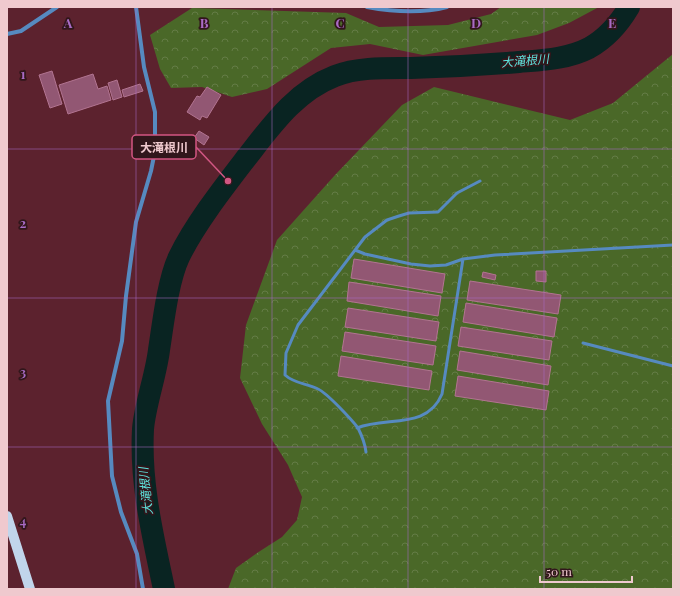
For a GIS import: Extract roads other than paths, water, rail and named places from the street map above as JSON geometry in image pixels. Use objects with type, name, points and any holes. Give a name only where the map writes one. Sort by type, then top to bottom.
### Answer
[{"type":"main road","points":[[7,516],[30,589]]},
{"type":"street","points":[[7,34],[21,31],[57,7]]},
{"type":"street","points":[[136,7],[144,67],[155,112],[155,151],[151,171],[136,222],[126,296],[122,341],[108,401],[112,476],[122,512],[137,554],[143,589]]},
{"type":"street","points":[[367,7],[397,12],[429,12],[447,7]]},
{"type":"lane","points":[[366,452],[364,442],[357,428],[326,393],[306,384],[298,384],[285,375],[286,353],[298,325],[356,250],[365,236],[387,220],[409,213],[438,212],[457,193],[480,181]]},
{"type":"lane","points":[[356,250],[365,254],[411,264],[446,265],[462,259],[525,252],[673,245]]},
{"type":"lane","points":[[357,428],[383,421],[418,418],[437,404],[442,394],[462,259]]},
{"type":"lane","points":[[583,342],[673,366]]},
{"type":"waterway","name":"大滝根川","points":[[164,589],[145,490],[143,470],[143,429],[158,360],[169,290],[179,257],[201,219],[266,133],[286,110],[308,90],[335,76],[353,71],[372,69],[478,65],[537,61],[564,57],[581,52],[601,40],[617,25],[629,7]]},
{"type":"place","name":"大滝根川","points":[[228,181]]}]
